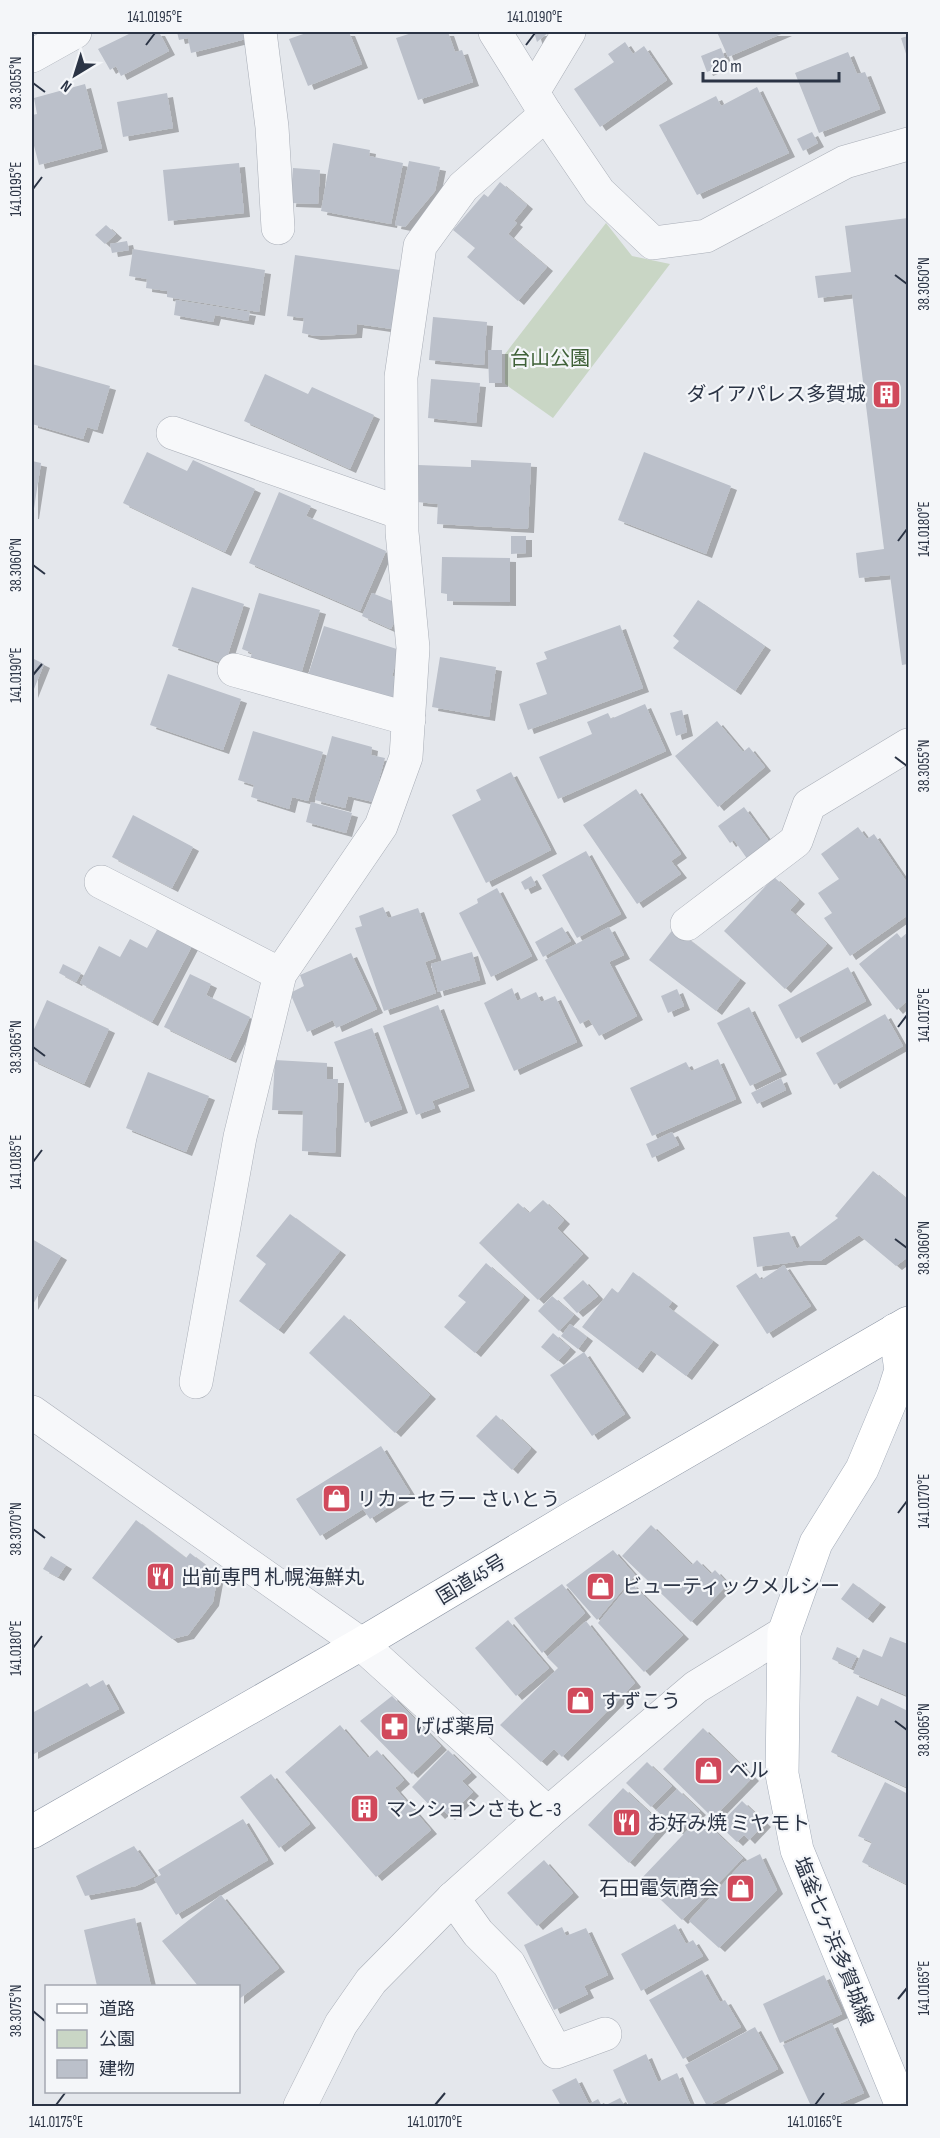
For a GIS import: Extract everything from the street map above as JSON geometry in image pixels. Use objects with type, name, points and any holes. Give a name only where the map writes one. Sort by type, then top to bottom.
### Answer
[{"type":"main road","name":"塩釜七ヶ浜多賀城線","points":[[902,1326],[901,1370],[893,1395],[862,1469],[816,1543],[784,1633],[782,1774],[797,1850],[902,2106]]},
{"type":"main road","name":"国道45号","points":[[32,1832],[361,1644],[565,1522],[902,1326]]},
{"type":"street","points":[[32,56],[75,32]]},
{"type":"street","points":[[260,32],[272,127],[278,228]]},
{"type":"street","points":[[495,32],[599,192],[653,243],[706,236],[845,162],[909,144]]},
{"type":"street","points":[[196,1382],[240,1137],[280,974],[381,826],[406,757],[413,648],[401,513],[401,377],[420,246],[463,187],[540,103],[569,32]]},
{"type":"street","points":[[173,433],[401,513]]},
{"type":"street","points":[[234,670],[409,719]]},
{"type":"street","points":[[687,924],[796,841],[809,805],[909,745]]},
{"type":"street","points":[[101,882],[280,974]]},
{"type":"street","points":[[32,1412],[361,1644],[548,1813]]},
{"type":"street","points":[[300,2106],[341,2024],[372,1981],[453,1898],[548,1813],[696,1687],[784,1633]]},
{"type":"street","points":[[453,1898],[478,1933],[509,1964],[556,2052],[605,2034]]},
{"type":"green space","name":"台山公園","points":[[606,223],[632,256],[670,264],[553,418],[505,384],[505,354]]},
{"type":"building","points":[[133,32],[159,32],[169,51],[121,76],[116,66],[110,70],[98,49]]},
{"type":"building","points":[[177,32],[244,32],[246,39],[191,53],[188,38],[179,40]]},
{"type":"building","points":[[309,32],[349,32],[362,64],[308,86],[289,39]]},
{"type":"building","points":[[415,32],[448,32],[455,52],[462,50],[473,82],[418,100],[396,38]]},
{"type":"building","points":[[534,32],[549,32],[537,42]]},
{"type":"building","points":[[717,32],[786,32],[728,57]]},
{"type":"building","points":[[908,36],[908,60],[901,38]]},
{"type":"building","points":[[625,42],[633,54],[644,46],[667,80],[600,127],[574,89],[614,62],[608,54]]},
{"type":"building","points":[[721,48],[727,64],[707,72],[701,56]]},
{"type":"building","points":[[848,52],[857,74],[865,72],[880,109],[819,133],[795,73]]},
{"type":"building","points":[[85,84],[102,148],[39,165],[32,138],[32,115],[37,114],[34,98]]},
{"type":"building","points":[[757,87],[789,153],[697,195],[659,125],[716,96],[721,106]]},
{"type":"building","points":[[167,93],[173,128],[123,137],[117,102]]},
{"type":"building","points":[[812,132],[818,143],[803,151],[797,139]]},
{"type":"building","points":[[333,143],[370,150],[369,156],[403,163],[391,224],[321,211]]},
{"type":"building","points":[[409,161],[440,167],[435,191],[405,227],[395,225]]},
{"type":"building","points":[[239,163],[244,213],[168,221],[163,170]]},
{"type":"building","points":[[293,168],[320,170],[318,204],[290,203]]},
{"type":"building","points":[[500,182],[527,205],[514,221],[517,223],[508,234],[547,267],[518,301],[467,257],[475,248],[453,230],[484,194],[488,197]]},
{"type":"building","name":"ダイアパレス多賀城","points":[[908,218],[908,664],[902,665],[890,575],[859,578],[858,572],[856,553],[884,549],[852,294],[818,298],[815,276],[851,272],[845,226]]},
{"type":"building","points":[[106,225],[116,234],[105,244],[95,235]]},
{"type":"building","points":[[127,241],[129,250],[112,253],[110,244]]},
{"type":"building","points":[[133,249],[265,270],[259,312],[167,297],[167,291],[146,288],[147,279],[129,276]]},
{"type":"building","points":[[295,255],[400,270],[392,329],[357,324],[356,334],[315,336],[302,333],[304,318],[287,316]]},
{"type":"building","points":[[176,300],[250,312],[248,321],[215,315],[213,322],[174,315]]},
{"type":"building","points":[[433,317],[487,322],[484,365],[429,360]]},
{"type":"building","points":[[488,350],[502,350],[502,383],[489,383]]},
{"type":"building","points":[[32,364],[110,386],[97,430],[87,427],[83,439],[32,424]]},
{"type":"building","points":[[265,374],[308,394],[312,387],[374,415],[350,469],[244,421]]},
{"type":"building","points":[[431,379],[480,383],[476,423],[428,418]]},
{"type":"building","points":[[147,452],[187,471],[193,460],[255,489],[225,552],[123,503]]},
{"type":"building","points":[[644,452],[731,486],[706,554],[618,520]]},
{"type":"building","points":[[471,460],[531,463],[528,529],[437,524],[438,504],[417,502],[418,465],[471,467]]},
{"type":"building","points":[[32,461],[41,463],[33,515],[32,515]]},
{"type":"building","points":[[279,492],[311,506],[306,516],[386,551],[360,611],[249,563]]},
{"type":"building","points":[[511,536],[526,536],[526,553],[511,554]]},
{"type":"building","points":[[442,557],[510,558],[510,602],[447,601],[447,594],[441,593]]},
{"type":"building","points":[[192,587],[244,604],[225,664],[172,646]]},
{"type":"building","points":[[259,593],[320,610],[301,674],[250,659],[252,653],[242,649]]},
{"type":"building","points":[[372,593],[402,605],[391,629],[362,616]]},
{"type":"building","points":[[698,600],[765,646],[735,691],[673,648],[679,641],[673,636]]},
{"type":"building","points":[[620,625],[643,688],[528,730],[519,704],[547,694],[536,663],[547,659],[544,652]]},
{"type":"building","points":[[324,626],[400,650],[392,676],[399,678],[393,701],[308,675]]},
{"type":"building","points":[[440,657],[496,667],[489,717],[432,707]]},
{"type":"building","points":[[32,658],[44,664],[32,694]]},
{"type":"building","points":[[168,674],[241,699],[223,750],[150,725]]},
{"type":"building","points":[[645,704],[666,751],[558,799],[539,757],[592,734],[587,722],[608,713],[611,719]]},
{"type":"building","points":[[682,710],[687,732],[676,736],[670,713]]},
{"type":"building","points":[[717,721],[743,752],[749,747],[765,767],[718,807],[675,756]]},
{"type":"building","points":[[253,731],[323,752],[308,801],[292,797],[289,809],[251,797],[254,785],[238,780]]},
{"type":"building","points":[[332,736],[372,747],[371,755],[385,758],[373,802],[348,796],[345,808],[315,800]]},
{"type":"building","points":[[511,772],[551,850],[486,883],[452,815],[481,800],[476,790]]},
{"type":"building","points":[[636,789],[681,854],[671,861],[681,874],[637,904],[583,825]]},
{"type":"building","points":[[311,802],[352,813],[346,833],[306,822]]},
{"type":"building","points":[[744,807],[771,844],[748,860],[734,840],[730,843],[718,826]]},
{"type":"building","points":[[133,815],[193,847],[172,888],[112,857]]},
{"type":"building","points":[[858,827],[867,839],[874,834],[908,884],[908,915],[850,956],[824,918],[832,913],[818,893],[839,879],[821,854]]},
{"type":"building","points":[[586,851],[621,914],[577,938],[542,875]]},
{"type":"building","points":[[531,876],[536,885],[525,890],[521,882]]},
{"type":"building","points":[[774,877],[799,900],[790,910],[827,944],[785,989],[724,931]]},
{"type":"building","points":[[497,888],[532,956],[491,977],[459,913],[478,903],[477,899]]},
{"type":"building","points":[[383,907],[388,918],[418,908],[436,958],[425,962],[436,993],[384,1011],[355,928],[362,926],[359,916]]},
{"type":"building","points":[[562,927],[571,941],[543,957],[535,942]]},
{"type":"building","points":[[609,927],[624,955],[609,962],[637,1016],[599,1036],[589,1019],[580,1024],[545,960]]},
{"type":"building","points":[[158,928],[192,946],[152,1022],[80,983],[99,946],[120,957],[130,939],[147,948]]},
{"type":"building","points":[[674,928],[740,979],[716,1011],[649,960]]},
{"type":"building","points":[[908,932],[908,1000],[897,1010],[859,964],[897,933],[901,938]]},
{"type":"building","points":[[472,952],[480,980],[438,992],[431,964]]},
{"type":"building","points":[[351,953],[377,1009],[336,1028],[333,1020],[307,1032],[290,993],[304,986],[300,975]]},
{"type":"building","points":[[63,964],[81,973],[76,982],[59,973]]},
{"type":"building","points":[[848,967],[866,1001],[796,1039],[778,1005]]},
{"type":"building","points":[[190,974],[211,984],[206,995],[250,1017],[230,1059],[164,1027]]},
{"type":"building","points":[[512,988],[517,1001],[536,992],[541,1002],[555,996],[577,1042],[514,1071],[484,1003]]},
{"type":"building","points":[[677,989],[684,1006],[668,1013],[661,996]]},
{"type":"building","points":[[47,1000],[109,1029],[84,1084],[32,1060],[32,1034]]},
{"type":"building","points":[[438,1005],[469,1087],[432,1101],[435,1108],[416,1115],[383,1026]]},
{"type":"building","points":[[749,1007],[781,1071],[750,1086],[717,1023]]},
{"type":"building","points":[[885,1014],[903,1046],[834,1085],[816,1053]]},
{"type":"building","points":[[372,1028],[402,1109],[365,1123],[334,1042]]},
{"type":"building","points":[[718,1059],[736,1099],[652,1136],[630,1088],[686,1062],[691,1071]]},
{"type":"building","points":[[275,1060],[327,1063],[327,1079],[338,1079],[335,1153],[302,1151],[303,1111],[272,1110]]},
{"type":"building","points":[[148,1072],[209,1096],[186,1152],[126,1128]]},
{"type":"building","points":[[781,1078],[786,1090],[757,1104],[751,1093]]},
{"type":"building","points":[[672,1132],[679,1145],[652,1158],[646,1144]]},
{"type":"building","points":[[873,1171],[908,1200],[908,1257],[896,1266],[859,1235],[820,1261],[757,1267],[753,1237],[789,1232],[797,1249],[838,1218],[835,1216]]},
{"type":"building","points":[[543,1200],[564,1220],[557,1228],[583,1254],[538,1300],[479,1243],[518,1203],[529,1213]]},
{"type":"building","points":[[290,1214],[340,1251],[278,1330],[239,1301],[266,1264],[256,1256]]},
{"type":"building","points":[[32,1239],[61,1256],[32,1306]]},
{"type":"building","points":[[486,1263],[524,1296],[475,1353],[444,1327],[466,1302],[458,1296]]},
{"type":"building","points":[[784,1265],[811,1306],[767,1334],[736,1286],[756,1273],[761,1280]]},
{"type":"building","points":[[633,1272],[672,1302],[668,1307],[713,1341],[686,1376],[651,1350],[637,1369],[582,1327],[612,1288],[618,1293]]},
{"type":"building","points":[[583,1280],[598,1296],[577,1313],[563,1298]]},
{"type":"building","points":[[552,1296],[574,1315],[559,1331],[538,1311]]},
{"type":"building","points":[[344,1315],[430,1395],[395,1433],[309,1353]]},
{"type":"building","points":[[570,1324],[587,1337],[578,1349],[561,1336]]},
{"type":"building","points":[[553,1333],[570,1348],[558,1361],[541,1347]]},
{"type":"building","points":[[584,1352],[625,1414],[592,1436],[550,1375]]},
{"type":"building","points":[[496,1415],[531,1448],[512,1470],[476,1436]]},
{"type":"building","points":[[381,1446],[410,1493],[370,1519],[363,1509],[320,1536],[296,1499]]},
{"type":"building","points":[[136,1520],[186,1558],[190,1553],[218,1575],[213,1602],[188,1635],[172,1639],[92,1578]]},
{"type":"building","points":[[651,1525],[692,1565],[697,1560],[711,1574],[715,1570],[728,1584],[691,1622],[622,1556]]},
{"type":"building","points":[[613,1550],[635,1575],[597,1620],[566,1585]]},
{"type":"building","points":[[51,1556],[66,1565],[58,1577],[43,1569]]},
{"type":"building","points":[[631,1583],[683,1635],[644,1672],[598,1623]]},
{"type":"building","points":[[853,1583],[880,1603],[867,1619],[841,1599]]},
{"type":"building","points":[[562,1584],[585,1613],[542,1653],[514,1618]]},
{"type":"building","points":[[508,1620],[549,1668],[516,1696],[475,1648]]},
{"type":"building","points":[[586,1621],[635,1683],[562,1757],[554,1749],[541,1762],[500,1725],[558,1668],[547,1657]]},
{"type":"building","points":[[890,1637],[908,1644],[908,1696],[853,1673],[863,1649],[882,1657]]},
{"type":"building","points":[[837,1647],[857,1656],[851,1668],[832,1659]]},
{"type":"building","points":[[103,1680],[119,1709],[32,1755],[32,1713],[87,1683],[90,1687]]},
{"type":"building","points":[[392,1696],[441,1746],[412,1774],[360,1721]]},
{"type":"building","points":[[857,1696],[878,1706],[881,1698],[908,1711],[908,1788],[831,1752]]},
{"type":"building","name":"マンションさもと-3","points":[[340,1725],[368,1758],[377,1750],[404,1780],[395,1788],[431,1830],[376,1877],[285,1772]]},
{"type":"building","points":[[703,1728],[753,1777],[713,1818],[663,1769]]},
{"type":"building","points":[[448,1750],[471,1773],[462,1781],[473,1792],[449,1816],[444,1811],[439,1815],[412,1787]]},
{"type":"building","points":[[647,1762],[672,1786],[651,1807],[626,1783]]},
{"type":"building","points":[[271,1774],[310,1824],[279,1848],[240,1797]]},
{"type":"building","points":[[885,1782],[908,1794],[908,1885],[862,1862],[872,1842],[858,1836]]},
{"type":"building","points":[[623,1788],[663,1825],[629,1863],[588,1825]]},
{"type":"building","points":[[677,1789],[700,1811],[679,1832],[656,1810]]},
{"type":"building","points":[[742,1801],[765,1823],[749,1840],[744,1835],[737,1842],[719,1825]]},
{"type":"building","points":[[700,1817],[743,1858],[682,1920],[640,1880]]},
{"type":"building","points":[[243,1819],[268,1860],[176,1915],[154,1879],[161,1875],[158,1870]]},
{"type":"building","points":[[134,1846],[155,1876],[136,1886],[85,1896],[76,1876]]},
{"type":"building","points":[[760,1854],[777,1890],[719,1948],[689,1921],[742,1863]]},
{"type":"building","points":[[544,1860],[573,1893],[537,1926],[507,1893]]},
{"type":"building","points":[[221,1895],[279,1968],[240,1998],[240,1985],[197,1985],[162,1941]]},
{"type":"building","points":[[135,1918],[151,1985],[97,1985],[84,1930]]},
{"type":"building","points":[[675,1924],[686,1944],[693,1940],[703,1956],[641,1991],[621,1954]]},
{"type":"building","points":[[562,1927],[566,1936],[586,1928],[608,1975],[584,1986],[588,1994],[554,2010],[524,1945]]},
{"type":"building","points":[[702,1970],[720,2002],[725,2000],[741,2027],[683,2059],[649,2000]]},
{"type":"building","points":[[824,1975],[842,2014],[780,2043],[763,2004]]},
{"type":"building","points":[[832,2023],[864,2093],[834,2106],[811,2106],[783,2045]]},
{"type":"building","points":[[755,2027],[778,2069],[707,2106],[685,2065]]},
{"type":"building","points":[[646,2054],[658,2082],[677,2073],[691,2106],[629,2106],[613,2070]]},
{"type":"building","points":[[576,2078],[589,2104],[598,2099],[602,2106],[561,2106],[552,2090]]},
{"type":"building","points":[[620,2098],[625,2106],[604,2106]]},
{"type":"place","name":"ダイアパレス多賀城","points":[[887,394]]},
{"type":"place","name":"リカーセラー さいとう","points":[[336,1499]]},
{"type":"place","name":"出前専門 札幌海鮮丸","points":[[160,1577]]},
{"type":"place","name":"ビューティックメルシー","points":[[601,1586]]},
{"type":"place","name":"すずこう","points":[[580,1701]]},
{"type":"place","name":"げば薬局","points":[[394,1726]]},
{"type":"place","name":"ベル","points":[[708,1770]]},
{"type":"place","name":"マンションさもと-3","points":[[365,1809]]},
{"type":"place","name":"お好み焼 ミヤモト","points":[[626,1823]]},
{"type":"place","name":"石田電気商会","points":[[740,1888]]}]
